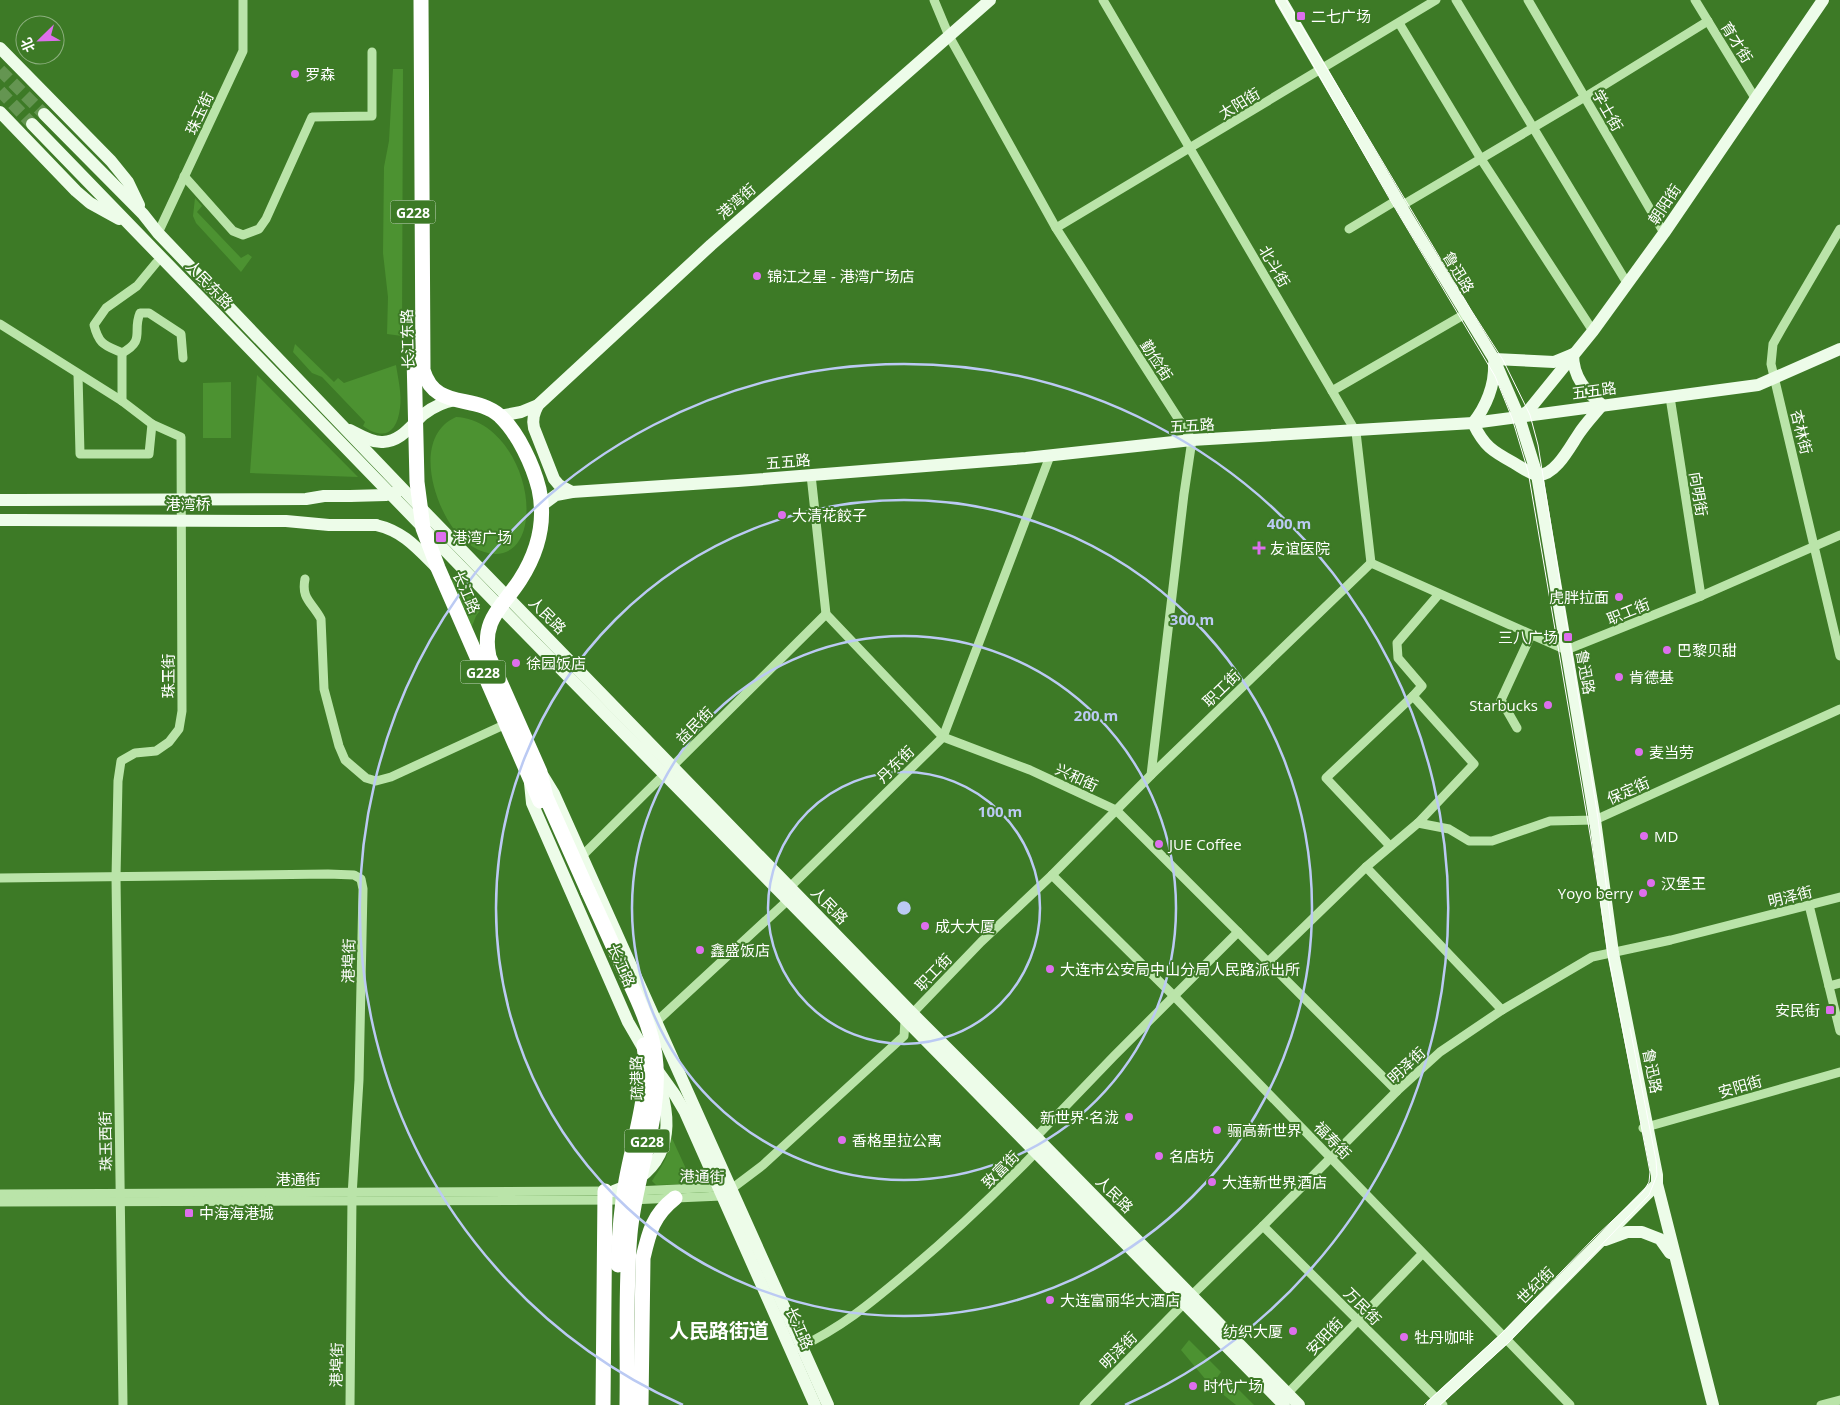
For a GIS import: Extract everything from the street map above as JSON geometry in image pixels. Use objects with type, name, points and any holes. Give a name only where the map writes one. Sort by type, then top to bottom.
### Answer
[{"type":"highway","name":"长江东路","points":[[411,0],[414,424],[416,466],[423,528]]},
{"type":"highway","name":"长江东路","points":[[420,0],[423,370],[431,386],[446,397],[470,402],[487,408],[500,416],[523,448],[532,468],[542,506],[542,525],[537,546],[520,580],[504,602]]},
{"type":"highway","name":"长江路","points":[[423,528],[438,568],[506,724],[534,774]]},
{"type":"highway","name":"长江路","points":[[504,602],[491,620],[487,631],[486,644],[489,657],[534,774]]},
{"type":"highway","name":"疏港路","points":[[534,774],[635,1014],[642,1033],[645,1052],[644,1093],[626,1180],[619,1234],[617,1405]]},
{"type":"highway","name":"疏港路","points":[[585,892],[643,1011],[655,1053],[657,1074],[656,1096],[638,1181],[630,1234],[627,1405]]},
{"type":"highway","points":[[603,1405],[608,1194]]},
{"type":"highway","points":[[641,1405],[643,1258],[654,1220],[663,1207],[675,1198]]},
{"type":"main road","name":"港湾街","points":[[500,416],[521,412],[538,405],[711,245],[990,0]]},
{"type":"main road","name":"鲁迅路","points":[[1280,0],[1465,314],[1494,359],[1519,417],[1537,475],[1595,820],[1613,953],[1645,1127],[1675,1260],[1713,1405]]},
{"type":"main road","name":"朝阳街","points":[[1519,417],[1528,411],[1592,331],[1664,233],[1823,0]]},
{"type":"main road","points":[[0,48],[111,161],[128,182],[143,214]]},
{"type":"main road","points":[[0,112],[76,191],[102,211],[128,224]]},
{"type":"main road","name":"人民东路","points":[[44,114],[143,214],[158,233],[342,425]]},
{"type":"main road","name":"人民东路","points":[[32,124],[365,466]]},
{"type":"main road","name":"五五路","points":[[542,506],[556,495],[572,492],[1050,456],[1192,440],[1356,432],[1473,423],[1758,385],[1840,349]]},
{"type":"main road","points":[[1573,354],[1573,366],[1576,376],[1587,392],[1602,405],[1578,434],[1558,465],[1543,474],[1537,475],[1491,450],[1481,440],[1473,423],[1484,407],[1493,384],[1495,376],[1494,359],[1554,362],[1573,354]]},
{"type":"main road","points":[[342,425],[369,439],[382,442],[392,440],[403,434],[432,408],[443,402],[455,400]]},
{"type":"main road","points":[[538,405],[532,422],[537,437],[554,479],[559,485],[572,492]]},
{"type":"main road","name":"人民路","points":[[342,425],[398,492],[423,528],[504,602]]},
{"type":"main road","points":[[350,496],[360,492],[367,484],[368,476],[365,466]]},
{"type":"main road","name":"人民路","points":[[365,466],[420,507],[519,618],[668,770],[790,887],[1036,1153],[1188,1299]]},
{"type":"main road","points":[[398,492],[409,485],[416,466]]},
{"type":"main road","name":"港湾桥","points":[[0,500],[296,499],[398,492]]},
{"type":"main road","name":"港湾桥","points":[[0,520],[286,521],[376,525],[389,528],[403,535],[438,568]]},
{"type":"main road","points":[[519,618],[518,588],[520,580]]},
{"type":"main road","name":"人民路","points":[[668,770],[787,901],[1036,1137],[1188,1299],[1286,1399],[1299,1405]]},
{"type":"main road","points":[[534,774],[554,794],[656,1022],[724,1190]]},
{"type":"main road","name":"长江路","points":[[534,774],[532,803],[628,1022],[650,1060],[675,1094],[685,1112],[724,1190],[796,1349],[828,1405]]},
{"type":"main road","points":[[608,1194],[640,1178],[653,1165],[662,1150],[667,1133],[667,1114],[650,1060]]},
{"type":"main road","name":"世纪街","points":[[1438,1403],[1657,1184]]},
{"type":"main road","points":[[1601,1242],[1627,1232],[1642,1232],[1660,1239],[1675,1260]]},
{"type":"main road","name":"长江路","points":[[796,1349],[815,1405]]},
{"type":"street","name":"珠玉街","points":[[158,233],[243,51],[243,0]]},
{"type":"street","name":"勤俭街","points":[[934,0],[949,36],[1056,228],[1192,440]]},
{"type":"street","name":"北斗街","points":[[1104,0],[1356,432],[1371,563]]},
{"type":"street","name":"太阳街","points":[[1056,228],[1399,23],[1422,4],[1436,0]]},
{"type":"street","points":[[1456,0],[1627,283]]},
{"type":"street","name":"学士街","points":[[1528,0],[1664,233]]},
{"type":"street","name":"育才街","points":[[1695,0],[1755,98]]},
{"type":"street","points":[[1349,229],[1481,159],[1708,21]]},
{"type":"street","points":[[1399,23],[1481,159],[1592,331]]},
{"type":"street","points":[[184,176],[234,231],[242,235],[259,229],[266,219],[312,117],[372,116],[372,52]]},
{"type":"street","name":"杏林街","points":[[1840,230],[1773,344],[1771,364],[1840,656]]},
{"type":"street","points":[[122,353],[103,344],[97,337],[94,325],[106,308],[137,286],[156,263]]},
{"type":"street","points":[[122,353],[132,347],[138,337],[138,318],[140,313],[149,313],[181,334],[183,358]]},
{"type":"street","points":[[1332,391],[1465,314]]},
{"type":"street","points":[[0,324],[122,401],[152,424],[148,454],[80,454],[78,374]]},
{"type":"street","points":[[122,353],[122,401]]},
{"type":"street","name":"向明街","points":[[1670,397],[1701,596]]},
{"type":"street","name":"珠玉街","points":[[116,877],[118,781],[121,761],[135,752],[156,751],[169,742],[179,729],[182,711],[181,437],[152,424]]},
{"type":"street","points":[[1151,775],[1192,440]]},
{"type":"street","name":"丹东街","points":[[790,887],[943,737],[1050,456]]},
{"type":"street","points":[[811,475],[826,614]]},
{"type":"street","name":"职工街","points":[[1566,650],[1701,596],[1840,535]]},
{"type":"street","points":[[1371,563],[1566,650]]},
{"type":"street","name":"职工街","points":[[724,1190],[763,1165],[904,1036],[909,1017],[981,942],[1371,563]]},
{"type":"street","points":[[305,579],[303,588],[306,598],[321,618],[324,689],[339,746],[345,760],[366,778],[376,780],[391,777],[506,724]]},
{"type":"street","points":[[1390,846],[1326,778],[1422,686],[1398,658],[1397,643],[1439,594]]},
{"type":"street","name":"兴和街","points":[[826,614],[943,737],[1030,770],[1116,810],[1397,1091]]},
{"type":"street","name":"益民街","points":[[582,856],[826,614]]},
{"type":"street","points":[[1517,728],[1501,700],[1531,635]]},
{"type":"street","points":[[1268,962],[1366,867],[1418,823],[1474,764],[1413,696]]},
{"type":"street","name":"保定街","points":[[1418,823],[1449,829],[1469,841],[1492,841],[1550,821],[1595,820],[1840,709]]},
{"type":"street","points":[[1366,867],[1502,1010]]},
{"type":"street","name":"港埠街","points":[[0,878],[336,874],[354,875],[361,879],[363,889],[359,1080],[352,1197],[350,1405]]},
{"type":"street","name":"福寿街","points":[[1052,875],[1174,996],[1570,1405]]},
{"type":"street","name":"珠玉西街","points":[[116,877],[123,1405]]},
{"type":"street","points":[[656,1022],[787,901],[790,887]]},
{"type":"street","name":"明泽街","points":[[1084,1405],[1397,1091],[1440,1052],[1502,1010],[1592,957],[1840,897]]},
{"type":"street","points":[[1809,905],[1840,1031]]},
{"type":"street","points":[[1036,1137],[1238,932]]},
{"type":"street","points":[[1829,986],[1840,982]]},
{"type":"street","name":"安阳街","points":[[1645,1127],[1840,1072]]},
{"type":"street","name":"致富街","points":[[796,1349],[826,1334],[862,1311],[954,1232],[1036,1153],[1036,1137]]},
{"type":"street","name":"港通街","points":[[608,1194],[675,1198],[724,1190]]},
{"type":"street","name":"港通街","points":[[0,1194],[120,1197],[352,1197],[608,1194],[724,1190]]},
{"type":"street","name":"港通街","points":[[0,1202],[120,1197]]},
{"type":"street","name":"万民街","points":[[1263,1226],[1438,1403]]},
{"type":"street","name":"安阳街","points":[[1286,1399],[1358,1320],[1422,1254]]},
{"type":"street","points":[[1821,1405],[1840,1400]]},
{"type":"green space","points":[[393,69],[403,69],[402,336],[387,334],[388,297],[383,253],[384,167],[389,141]]},
{"type":"green space","points":[[195,198],[202,206],[197,212],[241,258],[248,254],[252,257],[241,272],[196,223],[193,216]]},
{"type":"green space","points":[[295,344],[334,382],[338,378],[344,383],[396,365],[400,386],[400,403],[398,417],[393,429],[388,432],[377,433],[363,426],[365,422],[322,377],[312,373],[293,352]]},
{"type":"green space","points":[[257,375],[358,477],[250,473]]},
{"type":"green space","points":[[231,382],[231,438],[203,438],[203,383]]},
{"type":"green space","name":"港湾广场","points":[[456,417],[472,420],[487,428],[500,439],[518,469],[524,486],[526,519],[522,535],[515,546],[506,552],[496,554],[485,552],[473,547],[462,539],[445,516],[439,501],[431,469],[431,453],[435,438],[443,426]]},
{"type":"green space","points":[[448,575],[482,608],[476,616],[471,629]]},
{"type":"green space","points":[[670,1134],[693,1184],[656,1185],[652,1181],[667,1154]]},
{"type":"green space","points":[[1189,1340],[1221,1372],[1211,1386],[1181,1350]]},
{"type":"green space","points":[[1229,1380],[1254,1405],[1236,1405],[1220,1392]]},
{"type":"tunnel","points":[[0,70],[44,114]]},
{"type":"tunnel","points":[[0,91],[32,124]]},
{"type":"tram line","points":[[1276,0],[1392,203],[1495,376],[1512,418],[1528,471],[1592,846],[1608,954],[1650,1172],[1649,1182],[1643,1192],[1595,1237],[1501,1334],[1424,1405]]},
{"type":"tram line","points":[[1286,0],[1471,310],[1503,360],[1530,415],[1538,445],[1598,818],[1611,925]]},
{"type":"tram line","points":[[1440,1405],[1509,1342],[1649,1195],[1657,1175],[1656,1160],[1630,1028]]},
{"type":"place","name":"二七广场","points":[[1301,16]]},
{"type":"place","name":"罗森","points":[[295,74]]},
{"type":"place","name":"锦江之星 - 港湾广场店","points":[[757,276]]},
{"type":"place","name":"大清花餃子","points":[[782,515]]},
{"type":"place","name":"港湾广场","points":[[441,537]]},
{"type":"place","name":"友谊医院","points":[[1259,548]]},
{"type":"place","name":"虎胖拉面","points":[[1619,597]]},
{"type":"place","name":"三八广场","points":[[1568,637]]},
{"type":"place","name":"巴黎贝甜","points":[[1667,650]]},
{"type":"place","name":"徐园饭店","points":[[516,663]]},
{"type":"place","name":"肯德基","points":[[1619,677]]},
{"type":"place","name":"Starbucks","points":[[1548,705]]},
{"type":"place","name":"麦当劳","points":[[1639,752]]},
{"type":"place","name":"MD","points":[[1644,836]]},
{"type":"place","name":"JUE Coffee","points":[[1159,844]]},
{"type":"place","name":"汉堡王","points":[[1651,883]]},
{"type":"place","name":"Yoyo berry","points":[[1643,893]]},
{"type":"place","name":"成大大厦","points":[[925,926]]},
{"type":"place","name":"鑫盛饭店","points":[[700,950]]},
{"type":"place","name":"大连市公安局中山分局人民路派出所","points":[[1050,969]]},
{"type":"place","name":"安民街","points":[[1830,1010]]},
{"type":"place","name":"新世界·名泷","points":[[1129,1117]]},
{"type":"place","name":"骊高新世界","points":[[1217,1130]]},
{"type":"place","name":"香格里拉公寓","points":[[842,1140]]},
{"type":"place","name":"名店坊","points":[[1159,1156]]},
{"type":"place","name":"大连新世界酒店","points":[[1212,1182]]},
{"type":"place","name":"中海海港城","points":[[189,1213]]},
{"type":"place","name":"大连富丽华大酒店","points":[[1050,1300]]},
{"type":"place","name":"纺织大厦","points":[[1293,1331]]},
{"type":"place","name":"牡丹咖啡","points":[[1404,1337]]},
{"type":"place","name":"时代广场","points":[[1193,1386]]},
{"type":"district","name":"人民路街道","points":[[719,1330]]}]
